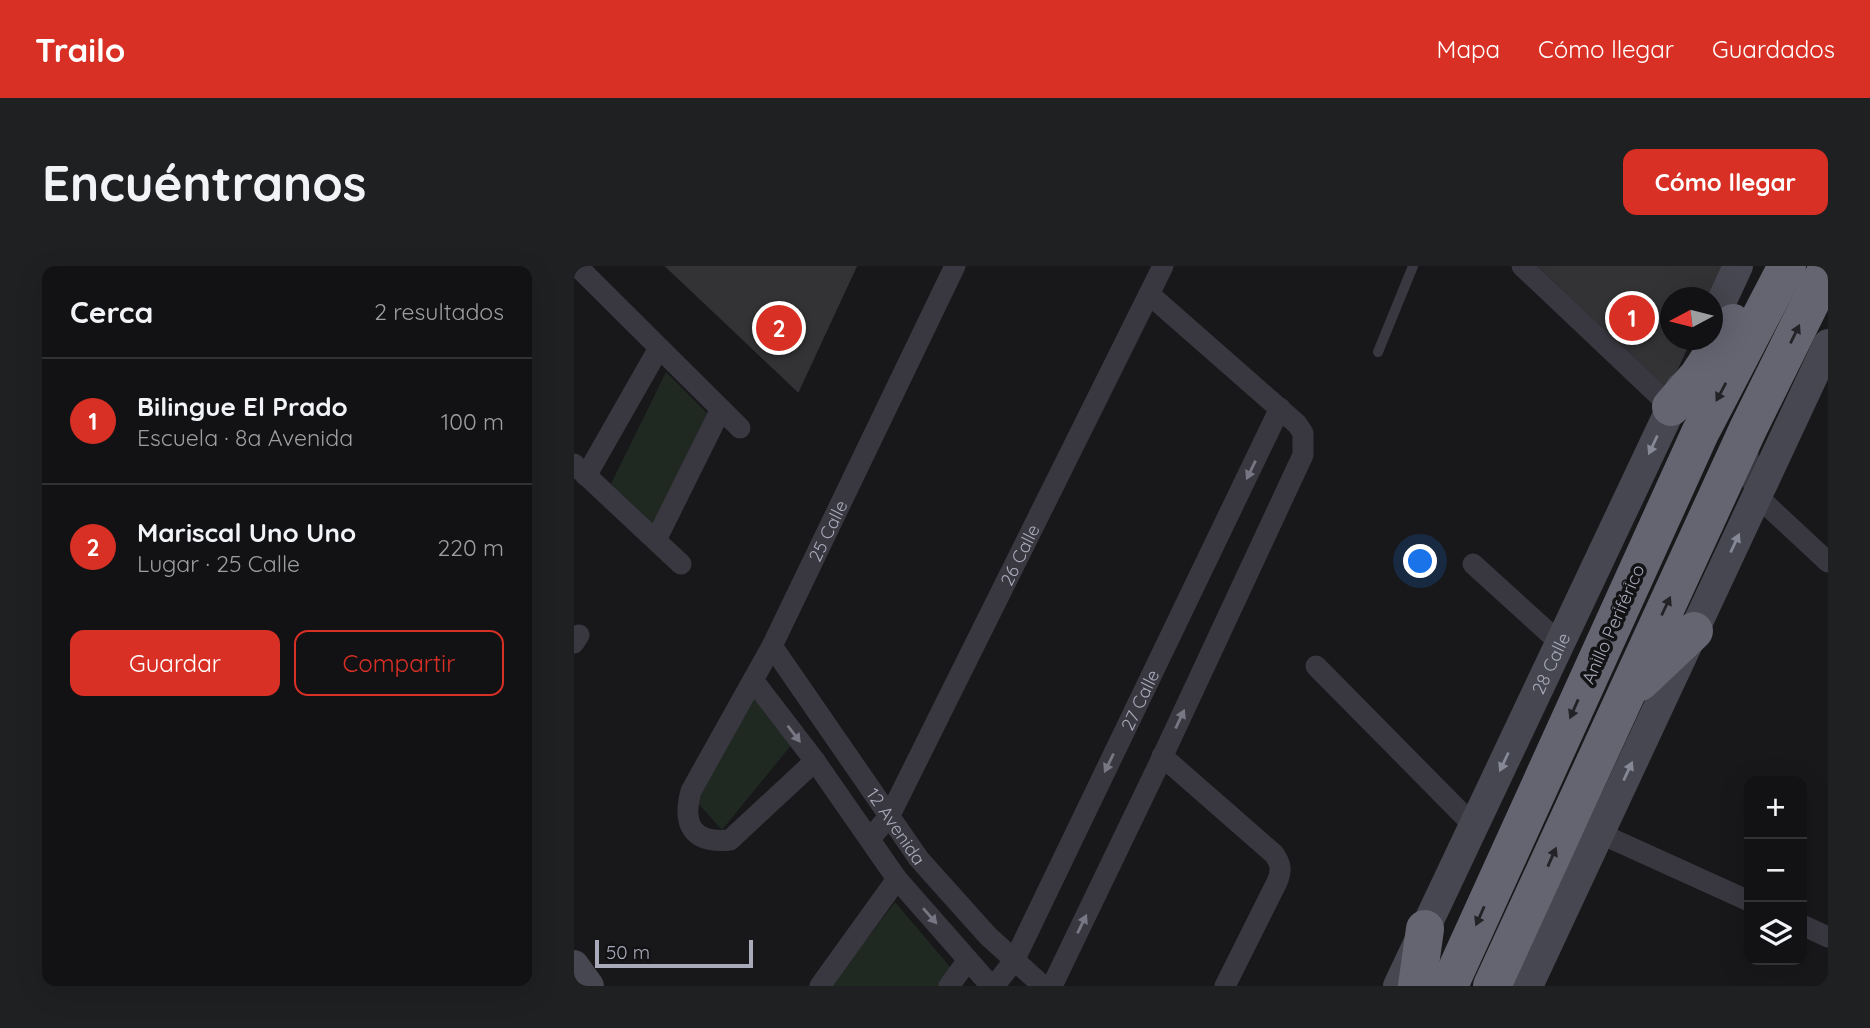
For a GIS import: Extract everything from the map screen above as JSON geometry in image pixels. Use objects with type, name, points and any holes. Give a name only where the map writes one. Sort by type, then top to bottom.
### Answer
[{"type":"highway","points":[[1671,407],[1698,376],[1771,266]]},
{"type":"highway","name":"Anillo Periférico","points":[[1449,986],[1700,433],[1787,266]]},
{"type":"highway","points":[[1492,986],[1748,429],[1828,267]]},
{"type":"highway","points":[[1625,695],[1695,631]]},
{"type":"highway","points":[[1500,986],[1521,924]]},
{"type":"highway","points":[[1417,986],[1425,929]]},
{"type":"street","points":[[577,266],[740,428]]},
{"type":"street","name":"25 Calle","points":[[815,761],[730,840],[715,841],[703,838],[690,824],[686,811],[691,791],[772,646],[955,266]]},
{"type":"street","name":"26 Calle","points":[[870,839],[890,814],[1163,266]]},
{"type":"street","points":[[1522,266],[1671,407]]},
{"type":"street","points":[[1723,298],[1738,266]]},
{"type":"street","points":[[1052,986],[1163,756],[1303,454],[1303,433],[1280,408],[1149,294]]},
{"type":"street","points":[[1528,986],[1828,344]]},
{"type":"street","points":[[659,348],[580,470],[681,564]]},
{"type":"street","name":"28 Calle","points":[[1398,986],[1698,350]]},
{"type":"street","name":"27 Calle","points":[[993,986],[1014,961],[1280,408]]},
{"type":"street","points":[[656,540],[721,409]]},
{"type":"street","points":[[1748,429],[1748,459],[1757,496],[1828,562]]},
{"type":"street","points":[[1473,564],[1560,643]]},
{"type":"street","name":"12 Avenida","points":[[772,646],[919,859],[1014,961],[1043,986]]},
{"type":"street","points":[[1316,666],[1474,826]]},
{"type":"street","name":"12 Avenida","points":[[753,680],[815,761],[897,879],[993,986]]},
{"type":"street","points":[[1163,756],[1274,853],[1279,862],[1281,870],[1277,882],[1225,986]]},
{"type":"street","points":[[1599,833],[1744,899]]},
{"type":"street","points":[[820,986],[897,879]]},
{"type":"street","points":[[1807,927],[1828,937]]},
{"type":"street","points":[[949,986],[968,960]]},
{"type":"street","points":[[574,965],[589,986]]},
{"type":"lane","points":[[1378,352],[1413,266]]},
{"type":"shaded area","points":[[666,372],[707,413],[654,524],[611,484]]},
{"type":"shaded area","points":[[754,682],[793,743],[722,830],[695,800]]},
{"type":"shaded area","points":[[895,902],[951,968],[938,986],[831,986]]},
{"type":"building","points":[[666,266],[856,266],[798,391]]},
{"type":"building","points":[[1539,266],[1724,266],[1714,287],[1660,287],[1660,350],[1686,350],[1668,389]]},
{"type":"place","name":"Bilingue El Prado","points":[[1632,318]]},
{"type":"place","name":"Mariscal Uno Uno","points":[[779,328]]}]
